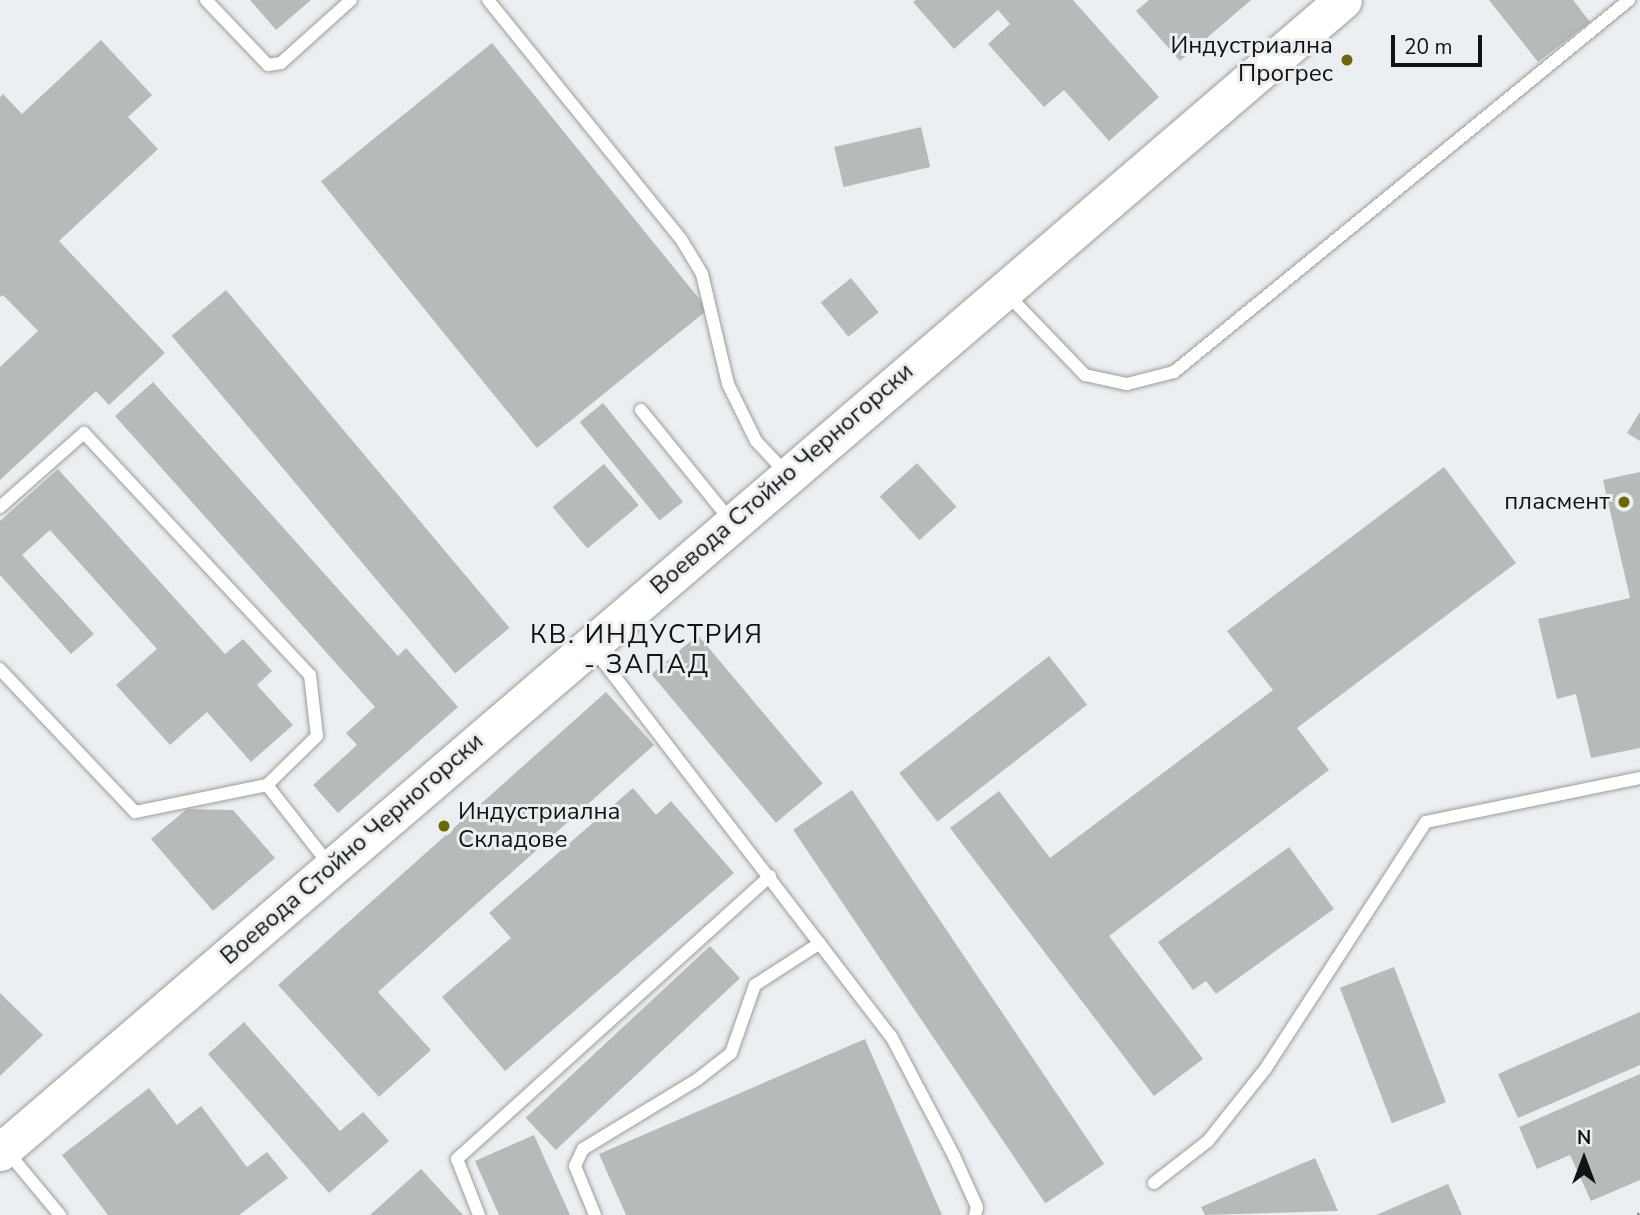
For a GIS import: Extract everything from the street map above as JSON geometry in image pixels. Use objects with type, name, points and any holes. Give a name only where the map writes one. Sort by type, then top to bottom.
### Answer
[{"type":"street","name":"Воевода Стойно Черногорски","points":[[2,1150],[1343,0]]},
{"type":"lane","points":[[206,0],[268,65],[281,63],[351,0]]},
{"type":"lane","points":[[488,0],[681,239],[702,274],[728,384],[755,441],[788,474]]},
{"type":"lane","points":[[1003,290],[1085,375],[1127,384],[1174,372],[1629,0]]},
{"type":"lane","points":[[640,410],[732,522]]},
{"type":"lane","points":[[0,507],[84,433],[310,675],[317,736],[267,785],[135,812],[0,669]]},
{"type":"lane","points":[[590,644],[891,1036],[954,1156],[977,1208],[975,1215]]},
{"type":"lane","points":[[1154,1183],[1208,1142],[1266,1068],[1426,822],[1640,778]]},
{"type":"lane","points":[[267,785],[331,867]]},
{"type":"lane","points":[[479,1215],[457,1159],[770,876]]},
{"type":"lane","points":[[596,1215],[575,1166],[583,1149],[698,1079],[731,1053],[755,985],[820,943]]},
{"type":"lane","points":[[2,1150],[60,1215]]},
{"type":"building","points":[[250,0],[311,0],[276,30]]},
{"type":"building","points":[[1073,0],[1159,97],[1109,141],[1064,90],[1044,107],[988,44],[1010,24],[998,10],[954,49],[913,2]]},
{"type":"building","points":[[1149,0],[1251,0],[1180,61],[1136,11]]},
{"type":"building","points":[[1489,0],[1573,0],[1590,22],[1538,62]]},
{"type":"building","points":[[101,40],[152,95],[128,117],[158,149],[59,241],[165,353],[109,405],[96,391],[0,480],[0,367],[38,331],[3,295],[0,297],[0,97],[3,94],[22,114]]},
{"type":"building","points":[[492,43],[708,310],[537,448],[321,181]]},
{"type":"building","points":[[921,127],[930,167],[844,187],[834,147]]},
{"type":"building","points":[[851,278],[879,312],[848,337],[821,303]]},
{"type":"building","points":[[226,290],[509,628],[455,673],[172,336]]},
{"type":"building","points":[[153,382],[398,656],[406,648],[458,707],[338,813],[313,785],[357,745],[346,733],[375,707],[115,416]]},
{"type":"building","points":[[603,403],[683,502],[660,521],[580,422]]},
{"type":"building","points":[[1640,412],[1640,441],[1627,433]]},
{"type":"building","points":[[917,463],[956,507],[919,540],[880,496]]},
{"type":"building","points":[[604,464],[639,505],[587,548],[553,507]]},
{"type":"building","points":[[1444,467],[1516,563],[1297,728],[1329,770],[1109,936],[1203,1059],[1154,1096],[950,828],[999,791],[1050,858],[1273,690],[1227,631]]},
{"type":"building","points":[[58,469],[225,654],[243,639],[272,671],[257,685],[293,725],[251,762],[207,712],[170,745],[116,685],[157,649],[50,530],[22,555],[94,634],[71,654],[0,575],[0,521]]},
{"type":"building","points":[[1640,472],[1640,748],[1591,758],[1576,694],[1557,699],[1538,619],[1630,598],[1603,480]]},
{"type":"building","points":[[698,635],[823,784],[776,823],[651,674]]},
{"type":"building","points":[[1049,656],[1087,705],[937,822],[899,773]]},
{"type":"building","points":[[606,692],[654,745],[378,992],[431,1050],[379,1097],[278,985]]},
{"type":"building","points":[[633,788],[656,815],[671,801],[734,873],[505,1071],[442,997],[511,938],[489,913]]},
{"type":"building","points":[[852,790],[1104,1164],[1045,1204],[793,830]]},
{"type":"building","points":[[187,809],[233,810],[275,858],[213,911],[151,839]]},
{"type":"building","points":[[1289,847],[1334,909],[1216,994],[1206,981],[1193,990],[1158,942]]},
{"type":"building","points":[[710,946],[740,978],[556,1150],[526,1118]]},
{"type":"building","points":[[1394,967],[1446,1102],[1392,1123],[1340,988]]},
{"type":"building","points":[[0,993],[43,1035],[0,1076]]},
{"type":"building","points":[[1640,1012],[1640,1065],[1518,1118],[1498,1074]]},
{"type":"building","points":[[244,1022],[340,1131],[363,1112],[389,1141],[329,1193],[208,1054]]},
{"type":"building","points":[[865,1039],[942,1215],[626,1215],[599,1154]]},
{"type":"building","points":[[1640,1074],[1640,1180],[1591,1201],[1570,1155],[1537,1169],[1519,1127]]},
{"type":"building","points":[[149,1088],[177,1125],[201,1106],[247,1167],[267,1152],[288,1178],[239,1215],[108,1215],[62,1155]]},
{"type":"building","points":[[534,1135],[570,1215],[499,1215],[475,1161]]},
{"type":"building","points":[[1315,1158],[1338,1211],[1205,1215],[1201,1207]]},
{"type":"building","points":[[421,1169],[463,1215],[370,1215]]},
{"type":"building","points":[[1448,1184],[1462,1215],[1376,1215]]},
{"type":"place","name":"Индустриална Прогрес","points":[[1347,60]]},
{"type":"place","name":"пласмент","points":[[1624,502]]},
{"type":"place","name":"Индустриална Складове","points":[[444,826]]},
{"type":"district","name":"КВ. ИНДУСТРИЯ - ЗАПАД","points":[[647,650]]}]
